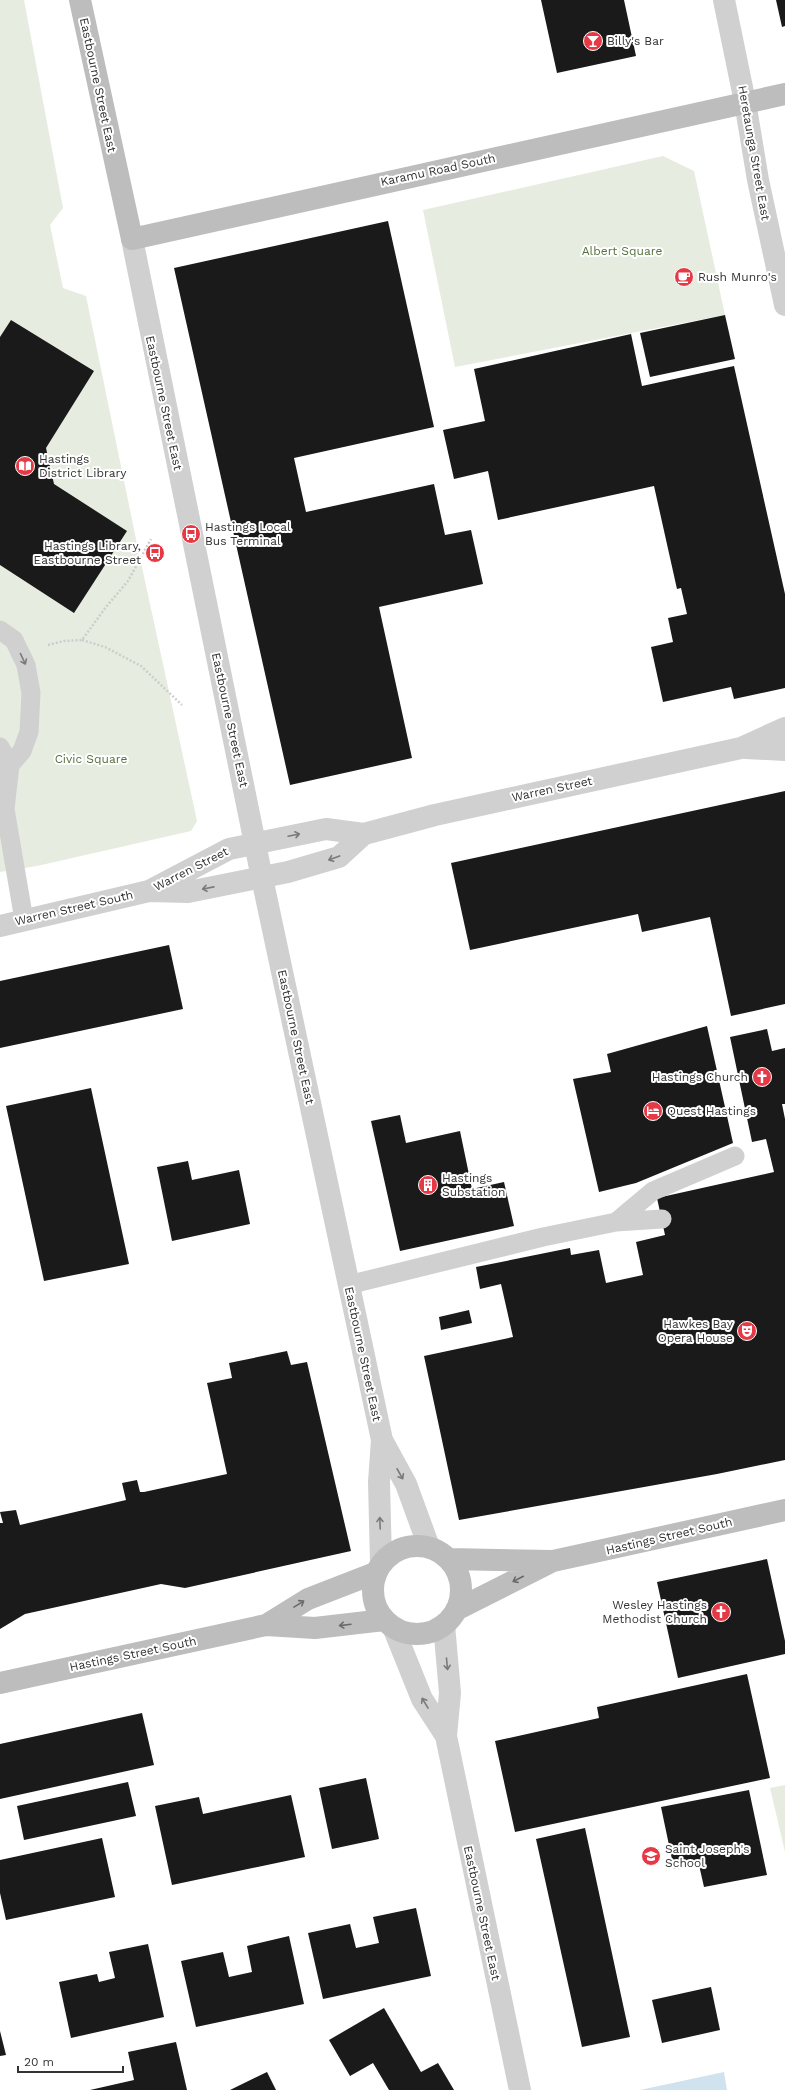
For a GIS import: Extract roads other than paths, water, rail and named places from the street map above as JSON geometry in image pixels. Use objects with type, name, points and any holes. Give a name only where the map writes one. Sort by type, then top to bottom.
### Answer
[{"type":"main road","name":"Eastbourne Street East","points":[[80,0],[132,239]]},
{"type":"main road","name":"Karamu Road South","points":[[132,239],[785,94]]},
{"type":"main road","name":"Hastings Street South","points":[[449,1559],[552,1562],[785,1510]]},
{"type":"main road","points":[[411,1546],[429,1547],[449,1559],[459,1578],[461,1589],[450,1617],[426,1633],[420,1634],[402,1632],[388,1623],[375,1605],[372,1590],[378,1568],[394,1551],[411,1546]]},
{"type":"main road","name":"Hastings Street South","points":[[450,1617],[552,1562]]},
{"type":"main road","name":"Hastings Street South","points":[[266,1625],[308,1599],[378,1568]]},
{"type":"main road","name":"Hastings Street South","points":[[0,1683],[266,1625],[315,1628],[388,1623]]},
{"type":"street","name":"Heretaunga Street East","points":[[724,0],[745,102],[758,180],[785,305]]},
{"type":"street","name":"Eastbourne Street East","points":[[132,239],[262,878],[382,1440],[406,1484],[429,1547]]},
{"type":"street","name":"Warren Street","points":[[149,891],[230,849],[326,829],[364,834],[435,815],[741,748],[785,728]]},
{"type":"street","name":"Warren Street","points":[[741,748],[785,750]]},
{"type":"street","name":"Warren Street","points":[[149,891],[188,892],[262,878],[339,857],[364,834]]},
{"type":"street","name":"Warren Street South","points":[[0,926],[149,891]]},
{"type":"street","name":"Eastbourne Street East","points":[[378,1568],[379,1482],[382,1440]]},
{"type":"street","name":"Eastbourne Street East","points":[[450,1617],[450,1693],[446,1736],[520,2090]]},
{"type":"street","name":"Eastbourne Street East","points":[[388,1623],[422,1699],[446,1736]]},
{"type":"lane","points":[[0,630],[14,640],[26,665],[31,694],[29,732],[22,751],[10,765],[5,809],[24,920]]},
{"type":"lane","points":[[0,747],[10,765]]},
{"type":"lane","points":[[616,1222],[653,1191],[735,1156]]},
{"type":"lane","points":[[348,1285],[535,1239],[616,1222],[662,1219]]},
{"type":"water","points":[[724,2072],[727,2090],[640,2090]]},
{"type":"place","name":"Billy's Bar","points":[[593,41]]},
{"type":"place","name":"Rush Munro's","points":[[684,277]]},
{"type":"place","name":"Hastings District Library","points":[[25,466]]},
{"type":"place","name":"Hastings Local Bus Terminal","points":[[191,534]]},
{"type":"place","name":"Hastings Library, Eastbourne Street","points":[[155,553]]},
{"type":"place","name":"Hastings Church","points":[[762,1077]]},
{"type":"place","name":"Quest Hastings","points":[[653,1111]]},
{"type":"place","name":"Hastings Substation","points":[[428,1185]]},
{"type":"place","name":"Hawkes Bay Opera House","points":[[747,1331]]},
{"type":"place","name":"Wesley Hastings Methodist Church","points":[[721,1612]]},
{"type":"place","name":"Saint Joseph's School","points":[[651,1856]]},
{"type":"park label","name":"Albert Square","points":[[622,251]]},
{"type":"park label","name":"Civic Square","points":[[91,759]]}]
